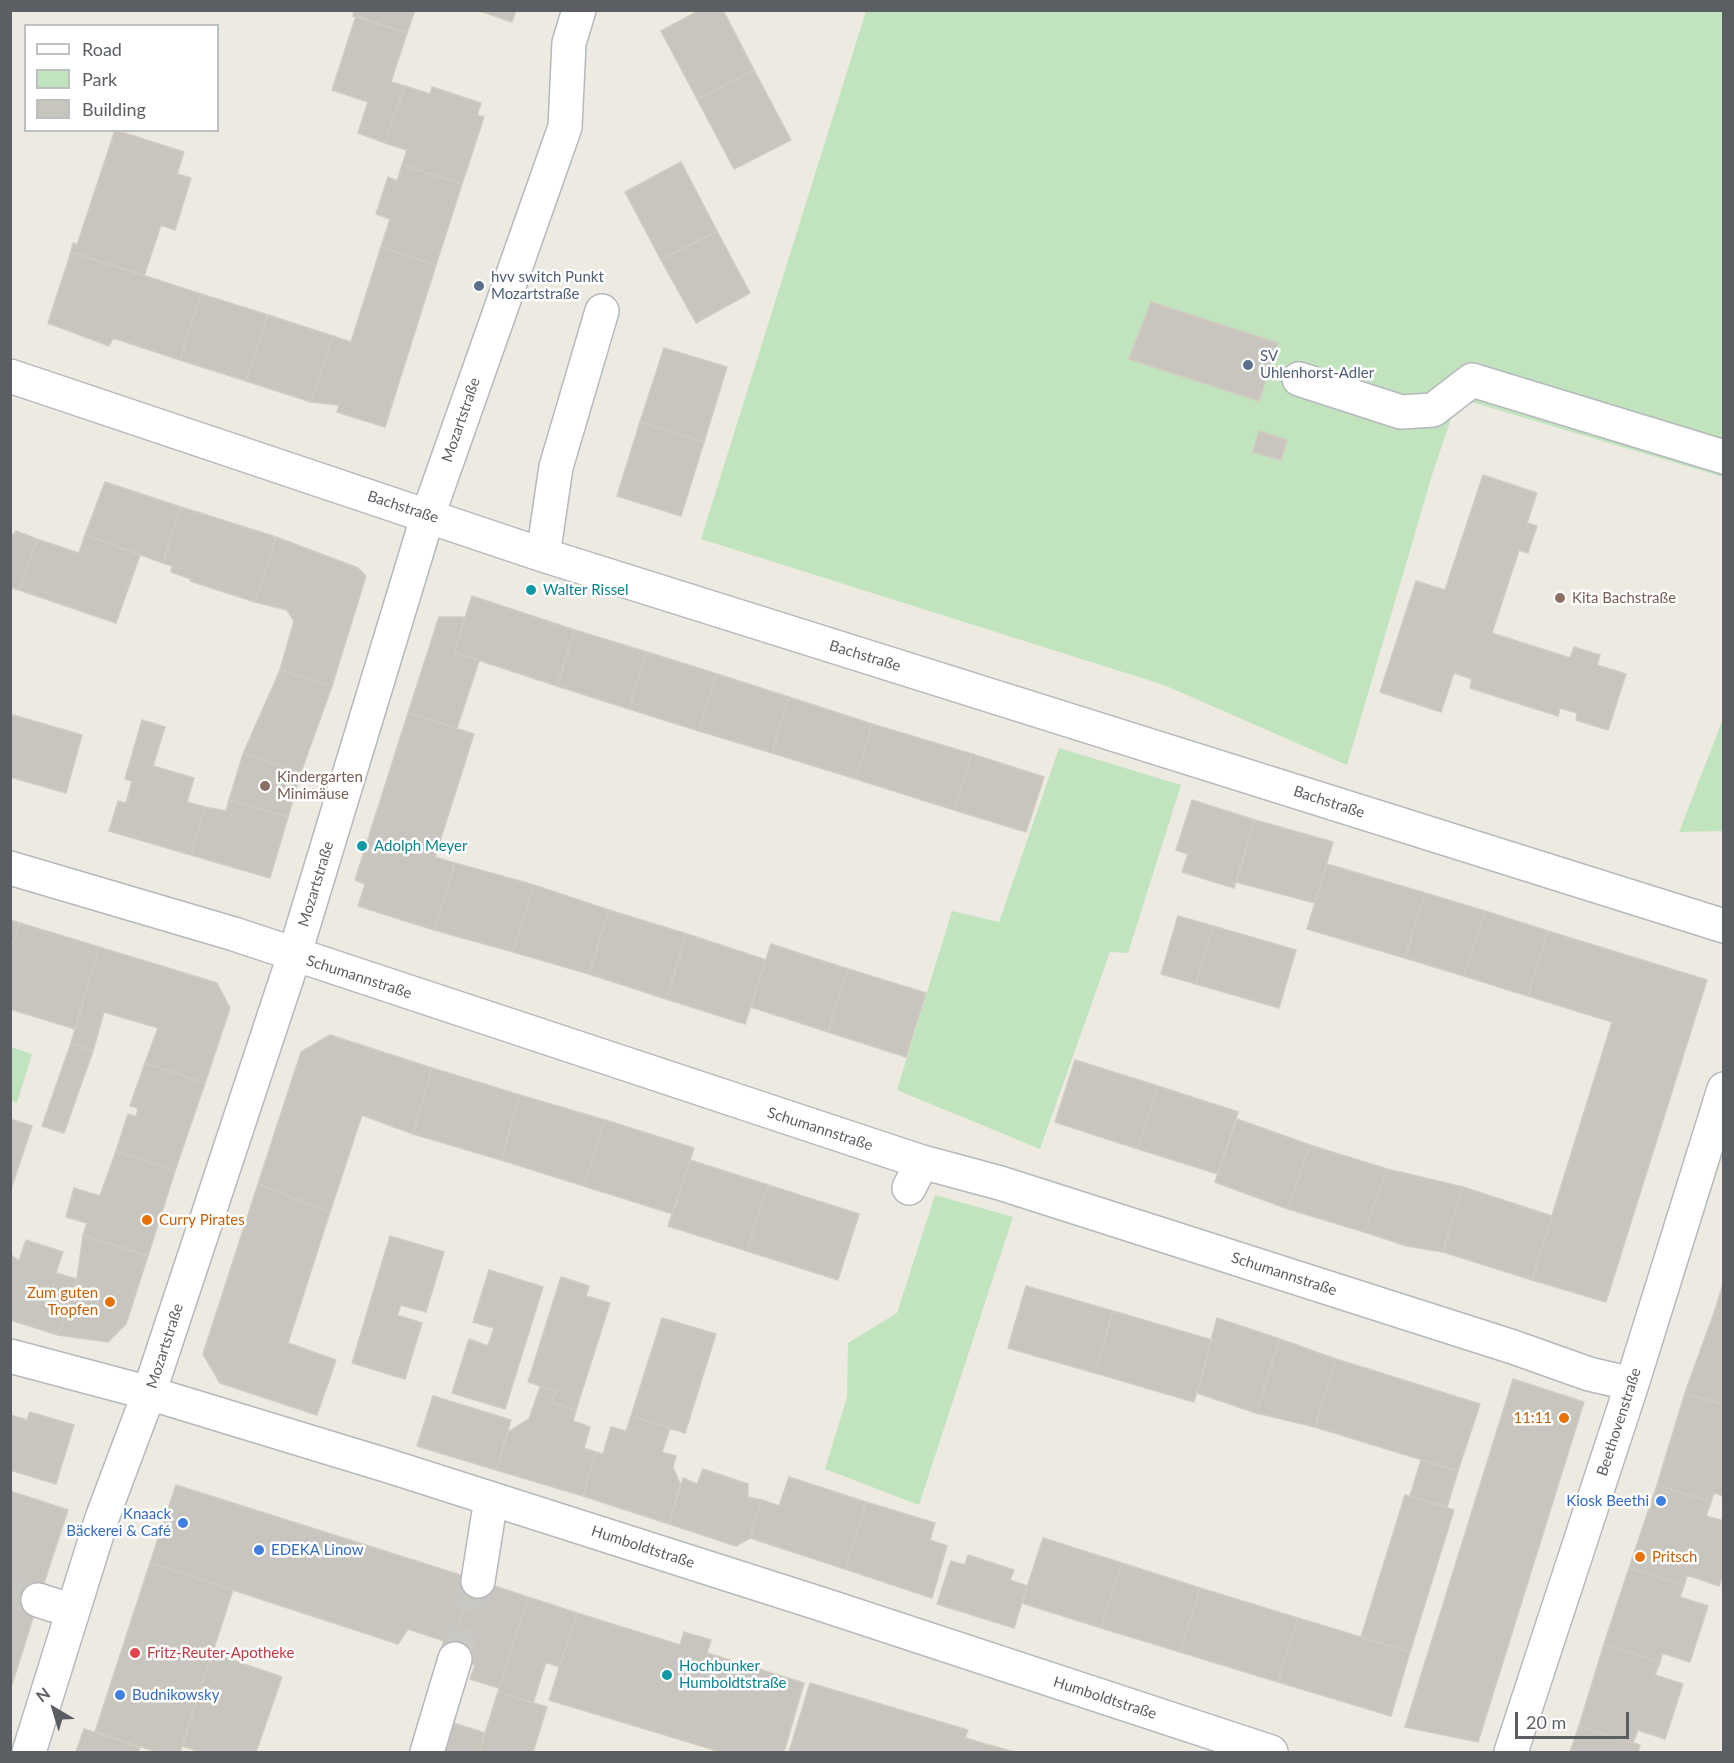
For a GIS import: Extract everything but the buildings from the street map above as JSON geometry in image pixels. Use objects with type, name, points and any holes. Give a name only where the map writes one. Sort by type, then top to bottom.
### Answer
[{"type":"street","name":"Mozartstraße","points":[[29,1752],[102,1518],[149,1394],[294,956],[428,515],[565,127],[569,43],[579,10]]},
{"type":"street","points":[[543,555],[556,467],[602,311]]},
{"type":"street","name":"Bachstraße","points":[[10,376],[543,555],[1724,927]]},
{"type":"street","points":[[1299,379],[1401,411],[1433,410],[1472,380],[1724,457]]},
{"type":"street","name":"Schumannstraße","points":[[10,868],[234,934],[915,1175],[1000,1183],[1513,1347],[1588,1374],[1632,1384]]},
{"type":"street","name":"Beethovenstraße","points":[[1511,1752],[1632,1384],[1724,1089]]},
{"type":"street","name":"Humboldtstraße","points":[[10,1356],[149,1394],[491,1499],[821,1604],[1271,1752]]},
{"type":"street","points":[[478,1581],[491,1499]]},
{"type":"street","points":[[38,1600],[72,1611]]},
{"type":"street","points":[[427,1752],[455,1659]]},
{"type":"green space","points":[[866,11],[1723,11],[1723,477],[1458,398],[1433,472],[1347,765],[1164,685],[701,539]]},
{"type":"green space","points":[[1723,719],[1723,831],[1679,832]]},
{"type":"green space","points":[[1059,748],[1181,785],[1128,953],[1110,952],[1040,1149],[897,1090],[952,911],[999,922]]},
{"type":"green space","points":[[11,1047],[32,1054],[17,1103],[11,1100]]},
{"type":"green space","points":[[935,1195],[1013,1217],[919,1505],[825,1469],[847,1397],[848,1343],[897,1313]]},
{"type":"tunnel","points":[[455,1659],[478,1581]]},
{"type":"tunnel","points":[[10,1591],[38,1600]]},
{"type":"place","name":"hvv switch Punkt Mozartstraße","points":[[479,286]]},
{"type":"place","name":"SV Uhlenhorst-Adler","points":[[1248,365]]},
{"type":"place","name":"Walter Rissel","points":[[531,590]]},
{"type":"place","name":"Kita Bachstraße","points":[[1560,598]]},
{"type":"place","name":"Kindergarten Minimäuse","points":[[265,786]]},
{"type":"place","name":"Adolph Meyer","points":[[362,846]]},
{"type":"place","name":"Curry Pirates","points":[[147,1220]]},
{"type":"place","name":"Zum guten Tropfen","points":[[110,1302]]},
{"type":"place","name":"11:11","points":[[1564,1418]]},
{"type":"place","name":"Kiosk Beethi","points":[[1661,1501]]},
{"type":"place","name":"Knaack Bäckerei & Café","points":[[183,1523]]},
{"type":"place","name":"EDEKA Linow","points":[[259,1550]]},
{"type":"place","name":"Pritsch","points":[[1640,1557]]},
{"type":"place","name":"Fritz-Reuter-Apotheke","points":[[135,1653]]},
{"type":"place","name":"Hochbunker Humboldtstraße","points":[[667,1675]]},
{"type":"place","name":"Budnikowsky","points":[[120,1695]]}]
